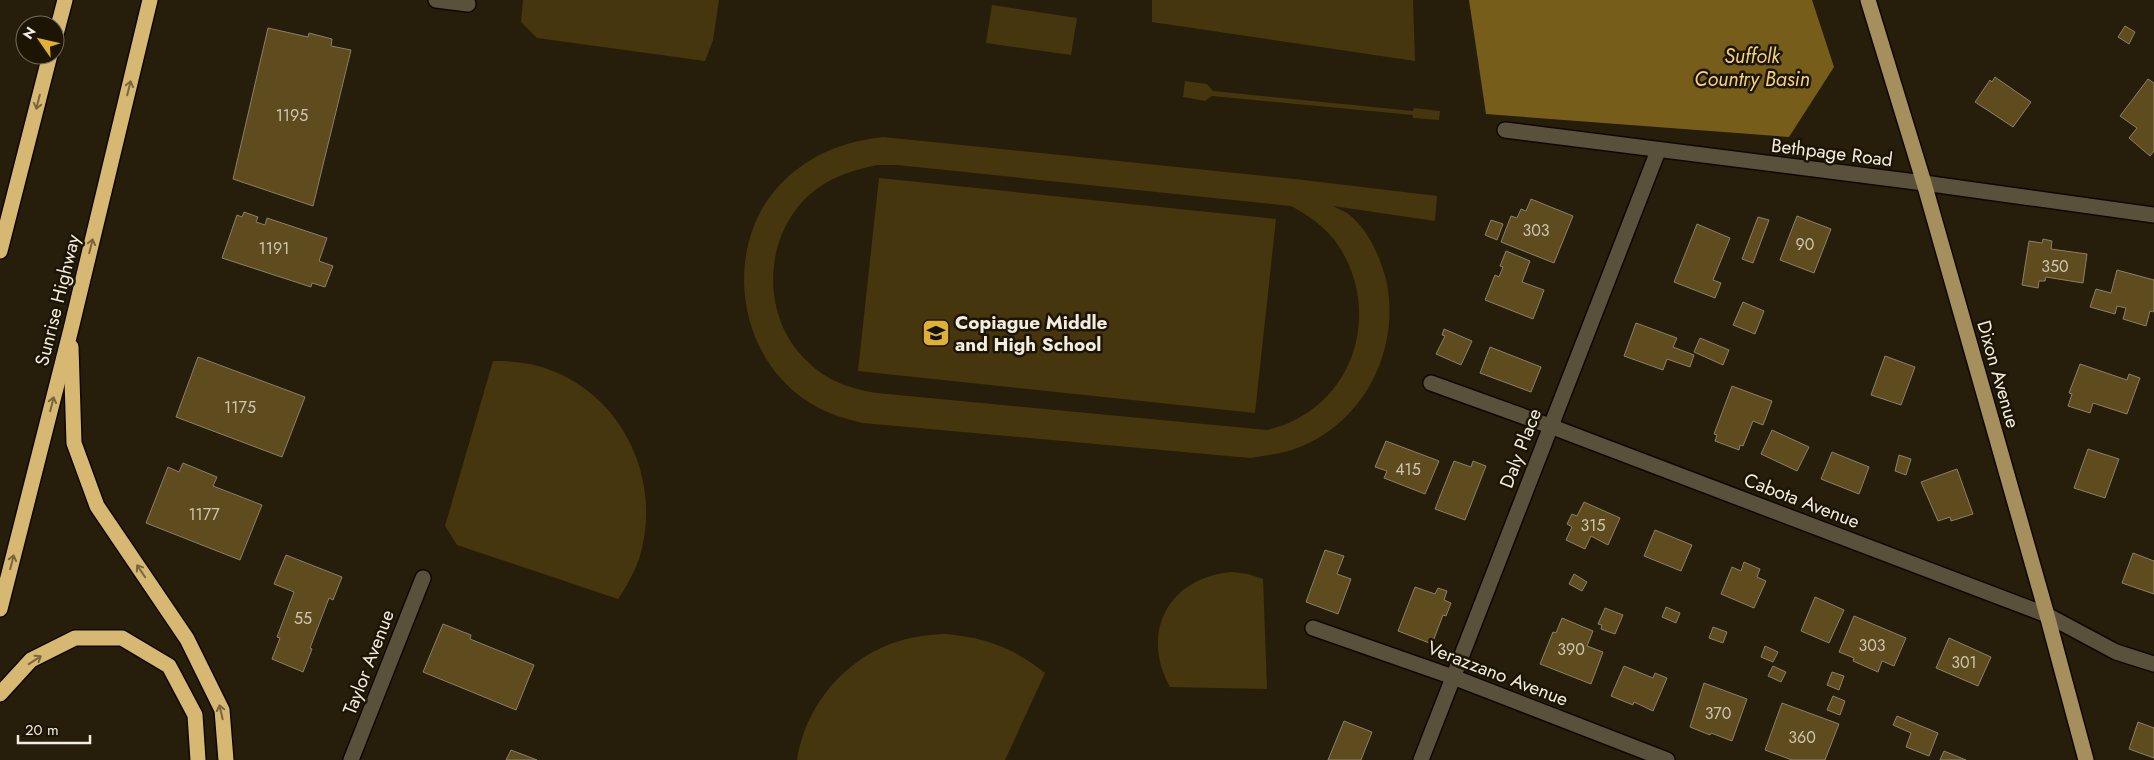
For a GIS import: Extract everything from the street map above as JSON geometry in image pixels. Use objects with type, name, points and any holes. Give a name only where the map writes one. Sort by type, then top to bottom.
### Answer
[{"type":"highway","points":[[61,15],[65,0]]},
{"type":"highway","name":"Sunrise Highway","points":[[0,609],[71,329],[150,0]]},
{"type":"highway","points":[[0,251],[47,65]]},
{"type":"highway","points":[[71,329],[74,443],[97,506],[187,639],[222,710],[226,760]]},
{"type":"highway","points":[[0,694],[31,660],[75,638],[122,638],[169,666],[195,715],[198,760]]},
{"type":"main road","name":"Dixon Avenue","points":[[1868,0],[1924,183],[2047,615],[2086,760]]},
{"type":"street","points":[[436,0],[468,4]]},
{"type":"street","name":"Bethpage Road","points":[[1505,130],[1658,151],[1924,183],[2154,215]]},
{"type":"street","name":"Daly Place","points":[[1421,760],[1658,151]]},
{"type":"street","name":"Cabota Avenue","points":[[1431,383],[1550,426],[2047,615],[2116,652],[2154,664]]},
{"type":"street","name":"Taylor Avenue","points":[[352,760],[423,578]]},
{"type":"street","name":"Verazzano Avenue","points":[[1313,628],[1453,676],[1667,760]]},
{"type":"shaded area","points":[[523,0],[719,0],[713,40],[705,61],[537,38],[521,22]]},
{"type":"shaded area","points":[[1152,0],[1413,0],[1415,61],[1152,22]]},
{"type":"shaded area","points":[[992,5],[1077,18],[1071,55],[986,43]]},
{"type":"shaded area","points":[[1185,81],[1207,84],[1213,91],[1413,111],[1414,108],[1440,111],[1439,120],[1413,118],[1413,115],[1212,96],[1205,101],[1183,97]]},
{"type":"shaded area","points":[[883,137],[1295,179],[1437,196],[1435,221],[1333,206],[1352,217],[1364,231],[1370,239],[1382,266],[1387,284],[1389,310],[1387,336],[1381,361],[1370,385],[1356,406],[1338,424],[1316,439],[1292,450],[1250,458],[863,423],[840,417],[818,408],[804,399],[779,376],[760,348],[749,317],[744,284],[747,251],[757,220],[774,192],[808,161],[838,147]],"holes":[[[877,165],[897,165],[1291,206],[1323,227],[1338,245],[1350,267],[1357,290],[1359,314],[1357,338],[1350,361],[1338,382],[1322,401],[1302,416],[1267,430],[877,393],[857,389],[839,382],[821,373],[806,360],[790,340],[779,317],[774,293],[774,268],[779,243],[789,220],[804,200],[830,180],[863,168]]]},
{"type":"shaded area","points":[[879,178],[1276,219],[1255,413],[858,371]]},
{"type":"shaded area","points":[[493,361],[516,362],[538,366],[567,378],[592,395],[613,416],[629,441],[640,469],[645,498],[645,529],[639,559],[630,580],[618,599],[457,545],[445,526]]},
{"type":"shaded area","points":[[1232,572],[1248,574],[1263,579],[1267,689],[1170,687],[1161,666],[1158,646],[1160,627],[1166,610],[1177,596],[1192,584],[1210,576]]},
{"type":"shaded area","points":[[945,634],[973,638],[998,645],[1022,657],[1045,673],[1005,760],[797,760],[807,725],[815,709],[825,694],[850,667],[881,648],[905,639]]},
{"type":"water","name":"Suffolk Country Basin","points":[[1469,0],[1812,0],[1834,67],[1789,137],[1486,114]]},
{"type":"building","points":[[2125,26],[2135,32],[2129,44],[2118,37]]},
{"type":"building","points":[[268,28],[308,37],[309,33],[332,39],[331,46],[351,50],[313,206],[233,179]]},
{"type":"building","points":[[1995,77],[2031,102],[2013,127],[1975,102],[1990,80],[1992,82]]},
{"type":"building","points":[[2148,79],[2154,83],[2154,151],[2150,156],[2129,138],[2137,128],[2120,116]]},
{"type":"building","points":[[1531,199],[1573,216],[1554,263],[1501,242],[1511,216],[1517,218],[1521,209],[1526,211]]},
{"type":"building","points":[[244,212],[258,217],[256,222],[265,225],[267,218],[327,238],[319,261],[333,266],[325,287],[312,283],[311,287],[222,258],[237,215],[242,217]]},
{"type":"building","points":[[1797,216],[1831,229],[1814,273],[1780,260]]},
{"type":"building","points":[[1758,217],[1769,220],[1753,263],[1742,259]]},
{"type":"building","points":[[1491,220],[1503,224],[1497,240],[1485,235]]},
{"type":"building","points":[[1697,224],[1730,238],[1713,280],[1721,283],[1715,298],[1674,282]]},
{"type":"building","points":[[2043,239],[2052,241],[2051,249],[2087,254],[2083,283],[2046,277],[2045,281],[2039,281],[2038,288],[2022,285],[2029,241],[2042,243]]},
{"type":"building","points":[[1506,251],[1530,261],[1522,282],[1544,290],[1533,319],[1485,300],[1495,275],[1499,277],[1503,267],[1500,266]]},
{"type":"building","points":[[2117,270],[2154,280],[2154,309],[2153,312],[2150,311],[2146,326],[2123,319],[2126,308],[2117,306],[2115,314],[2090,307],[2096,289],[2111,293]]},
{"type":"building","points":[[1743,302],[1764,311],[1755,334],[1733,325]]},
{"type":"building","points":[[1636,323],[1677,338],[1673,347],[1694,355],[1690,367],[1667,359],[1663,370],[1624,356]]},
{"type":"building","points":[[1444,329],[1472,341],[1461,365],[1436,354],[1445,336],[1442,335]]},
{"type":"building","points":[[1700,338],[1729,350],[1723,365],[1694,352]]},
{"type":"building","points":[[1490,347],[1541,367],[1531,392],[1480,373]]},
{"type":"building","points":[[1885,356],[1915,367],[1901,405],[1871,395]]},
{"type":"building","points":[[198,357],[305,397],[282,457],[176,417]]},
{"type":"building","points":[[2080,364],[2127,380],[2129,374],[2140,378],[2127,414],[2093,403],[2090,413],[2068,406],[2072,394],[2069,393]]},
{"type":"building","points":[[1732,386],[1772,401],[1763,425],[1753,421],[1743,446],[1740,445],[1739,450],[1715,441],[1717,435],[1714,434]]},
{"type":"building","points":[[1772,430],[1809,447],[1797,471],[1761,454]]},
{"type":"building","points":[[1386,441],[1439,461],[1425,494],[1384,478],[1387,471],[1375,467]]},
{"type":"building","points":[[2088,449],[2119,459],[2105,498],[2074,488]]},
{"type":"building","points":[[1832,452],[1869,467],[1859,494],[1821,479]]},
{"type":"building","points":[[1899,455],[1911,459],[1906,475],[1895,471]]},
{"type":"building","points":[[1454,461],[1471,467],[1473,461],[1486,466],[1465,520],[1435,509]]},
{"type":"building","points":[[183,463],[217,477],[213,486],[262,505],[240,560],[146,523],[168,467],[179,472]]},
{"type":"building","points":[[1957,469],[1973,514],[1951,521],[1950,517],[1938,521],[1921,482]]},
{"type":"building","points":[[1584,502],[1620,518],[1608,545],[1591,536],[1585,549],[1566,540],[1572,527],[1567,524],[1572,514],[1577,516]]},
{"type":"building","points":[[1655,530],[1692,545],[1681,571],[1644,556]]},
{"type":"building","points":[[1325,550],[1344,556],[1337,574],[1351,579],[1338,614],[1306,602]]},
{"type":"building","points":[[2133,553],[2154,561],[2154,594],[2122,583]]},
{"type":"building","points":[[286,555],[342,577],[333,600],[329,598],[303,672],[272,659],[280,638],[277,637],[294,592],[274,584]]},
{"type":"building","points":[[1744,562],[1760,569],[1757,577],[1766,581],[1754,608],[1721,594],[1732,567],[1741,571]]},
{"type":"building","points":[[1574,574],[1587,582],[1582,591],[1569,584]]},
{"type":"building","points":[[1415,587],[1435,594],[1438,588],[1447,591],[1444,600],[1451,603],[1446,616],[1443,615],[1432,644],[1398,631]]},
{"type":"building","points":[[1815,597],[1844,610],[1829,643],[1801,631]]},
{"type":"building","points":[[1666,607],[1680,613],[1676,623],[1662,617]]},
{"type":"building","points":[[1605,608],[1623,615],[1615,634],[1601,629],[1602,625],[1598,624]]},
{"type":"building","points":[[1854,616],[1906,638],[1894,666],[1882,661],[1878,672],[1853,661],[1854,658],[1839,652]]},
{"type":"building","points":[[1562,618],[1593,631],[1587,646],[1603,652],[1591,684],[1540,664],[1553,632],[1556,633]]},
{"type":"building","points":[[443,624],[471,635],[470,639],[534,665],[516,710],[423,672]]},
{"type":"building","points":[[1713,627],[1727,632],[1723,643],[1709,638]]},
{"type":"building","points":[[1949,638],[1991,657],[1978,686],[1936,668]]},
{"type":"building","points":[[1765,646],[1778,652],[1773,662],[1761,657]]},
{"type":"building","points":[[1624,666],[1653,678],[1655,673],[1667,678],[1653,711],[1634,702],[1633,705],[1611,696]]},
{"type":"building","points":[[1773,666],[1786,672],[1781,682],[1768,676]]},
{"type":"building","points":[[1832,672],[1844,676],[1839,690],[1827,685]]},
{"type":"building","points":[[1704,683],[1747,699],[1732,741],[1690,727]]},
{"type":"building","points":[[1833,696],[1845,701],[1840,715],[1827,710]]},
{"type":"building","points":[[1782,703],[1839,724],[1825,760],[1792,760],[1765,750]]},
{"type":"building","points":[[1897,716],[1938,733],[1929,756],[1906,747],[1911,733],[1893,725]]},
{"type":"building","points":[[1344,721],[1372,732],[1361,760],[1328,760]]},
{"type":"building","points":[[2138,722],[2154,728],[2154,758],[2129,749]]},
{"type":"building","points":[[511,750],[537,760],[506,760]]},
{"type":"building","points":[[1944,751],[1966,760],[1940,760]]},
{"type":"place","name":"Copiague Middle and High School","points":[[936,333]]}]
